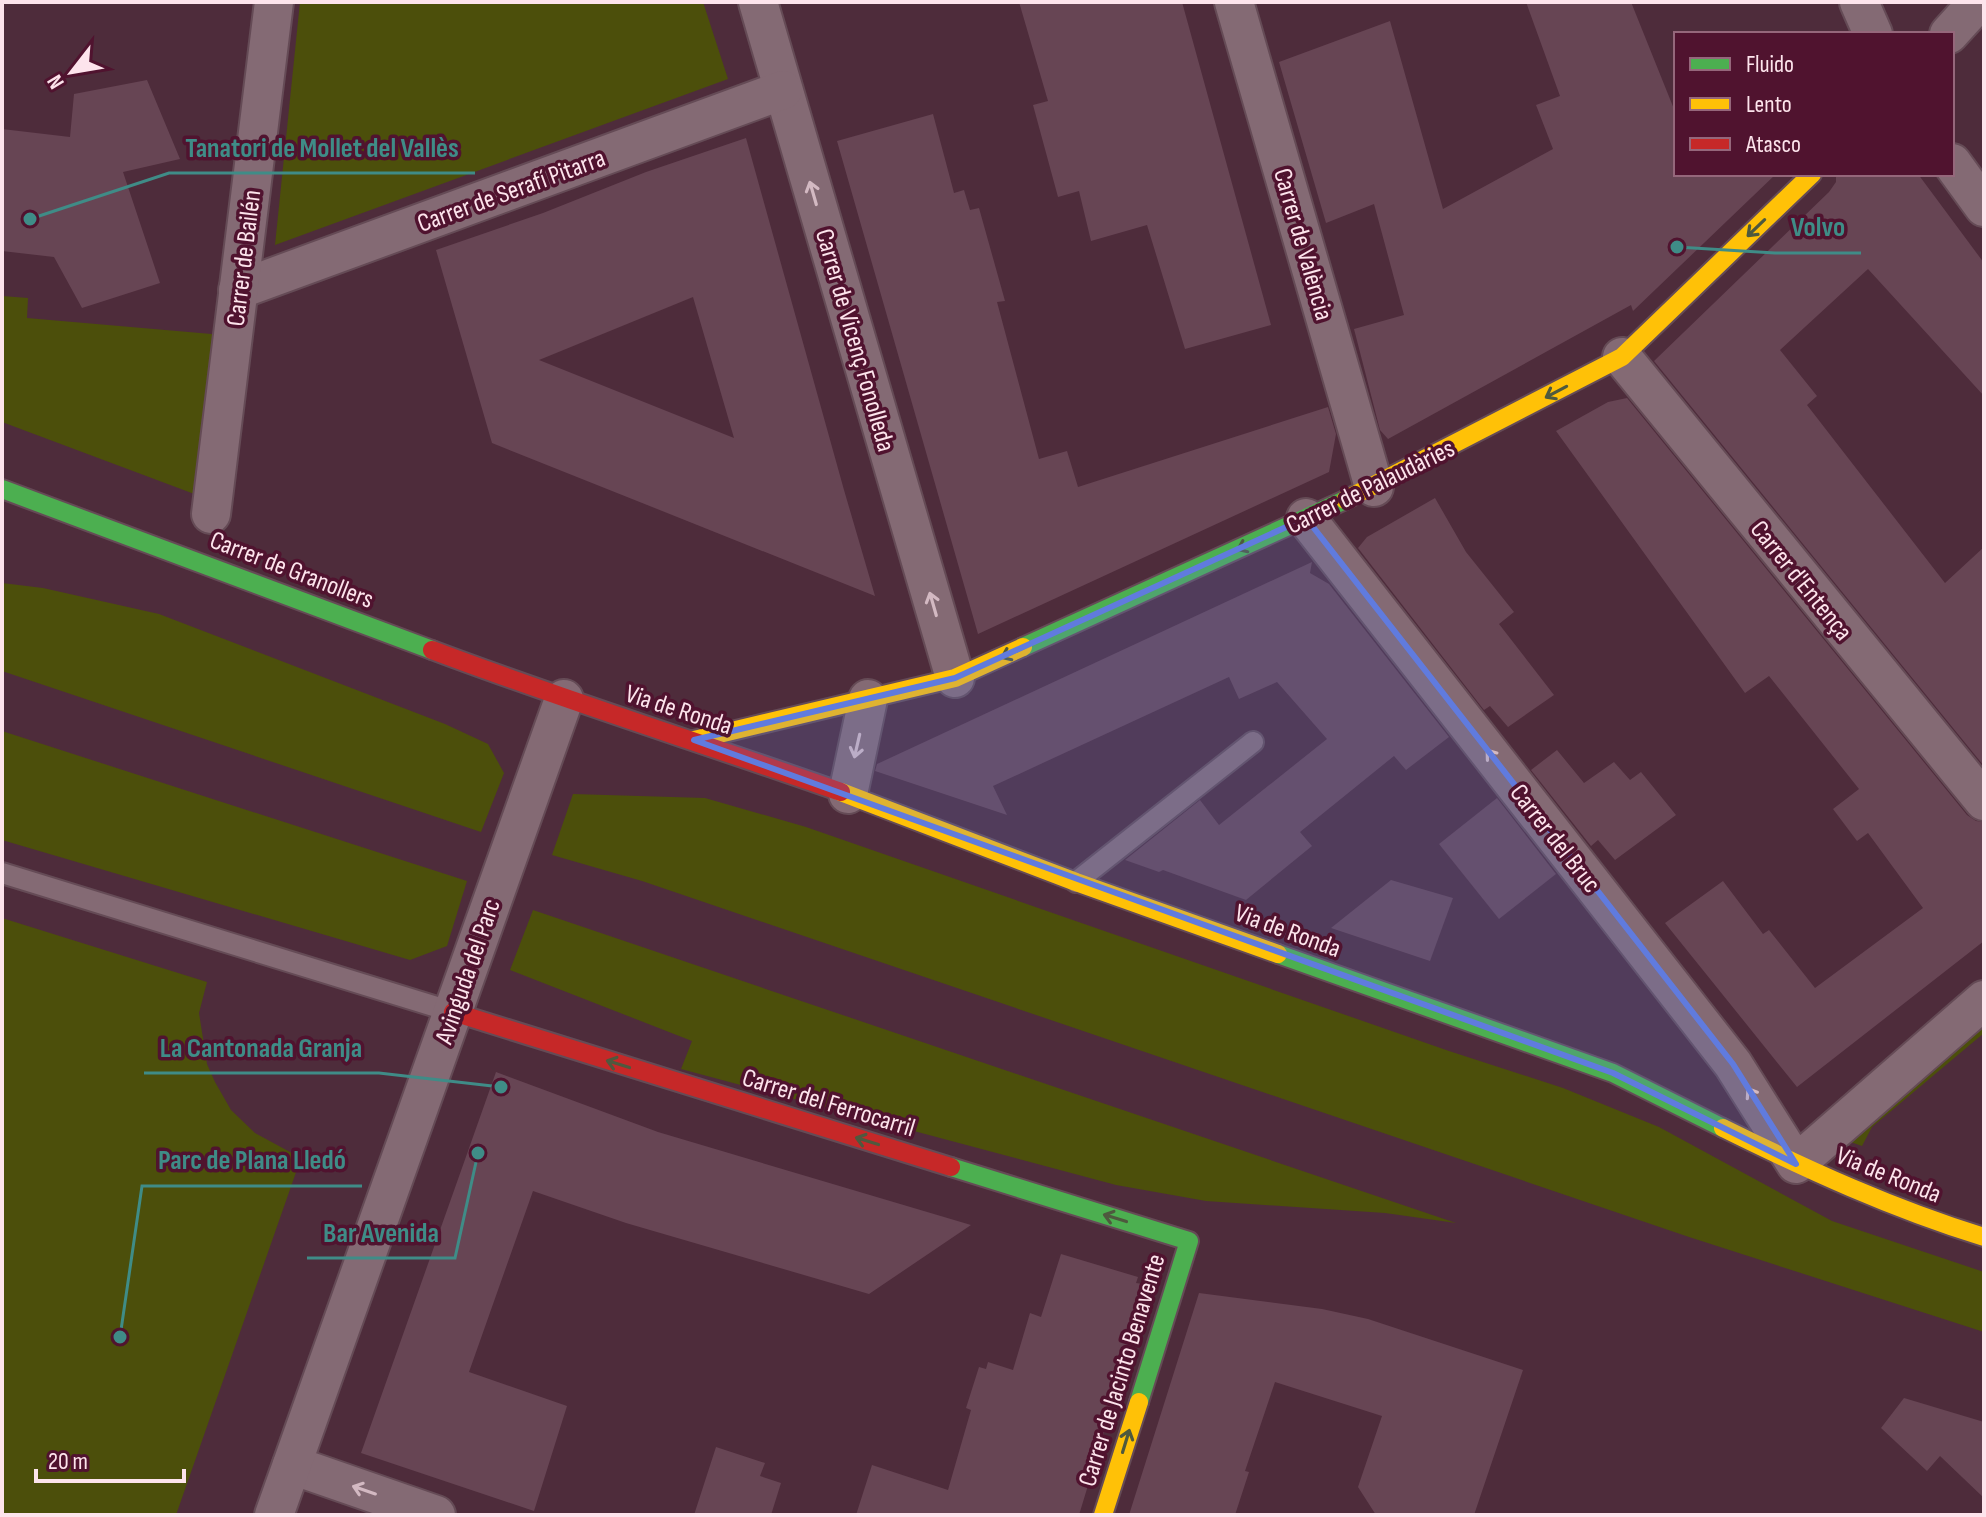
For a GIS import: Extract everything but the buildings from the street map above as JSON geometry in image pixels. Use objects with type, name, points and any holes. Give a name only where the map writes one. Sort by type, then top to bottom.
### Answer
[{"type":"street","name":"Carrer de Bailén","points":[[211,514],[274,2]]},
{"type":"street","name":"Carrer de Vicenç Fonolleda","points":[[758,2],[955,678]]},
{"type":"street","name":"Carrer de València","points":[[1234,2],[1374,487]]},
{"type":"street","points":[[1859,2],[1872,32]]},
{"type":"street","points":[[1951,32],[1978,2]]},
{"type":"street","name":"Carrer de Serafí Pitarra","points":[[238,290],[783,90]]},
{"type":"street","points":[[1954,166],[1984,207]]},
{"type":"street","name":"Carrer de Palaudàries","points":[[694,740],[955,678],[1374,487],[1622,357],[1810,176]]},
{"type":"street","name":"Carrer d'Entença","points":[[1622,357],[1984,801]]},
{"type":"street","name":"Carrer de Granollers","points":[[2,489],[564,699]]},
{"type":"street","name":"Carrer del Bruc","points":[[1306,518],[1733,1064],[1796,1164]]},
{"type":"street","name":"Via de Ronda","points":[[564,699],[848,794],[1076,882],[1613,1073],[1796,1164],[1919,1217],[1984,1237]]},
{"type":"street","name":"Avinguda del Parc","points":[[274,1515],[564,699]]},
{"type":"street","points":[[848,794],[868,699]]},
{"type":"street","points":[[1796,1164],[1984,1000]]},
{"type":"street","name":"Carrer del Ferrocarril","points":[[453,1012],[1189,1241]]},
{"type":"street","name":"Carrer de Jacinto Benavente","points":[[1103,1515],[1189,1241]]},
{"type":"street","points":[[292,1465],[436,1515]]},
{"type":"lane","points":[[1076,882],[1253,742]]},
{"type":"lane","points":[[2,873],[453,1012]]},
{"type":"highlighted area","points":[[1306,518],[1733,1064],[1796,1164],[1613,1073],[694,740],[955,678]]},
{"type":"shaded area","points":[[300,2],[703,2],[728,79],[275,245]]},
{"type":"shaded area","points":[[2,296],[28,298],[27,318],[223,335],[205,498],[2,422]]},
{"type":"shaded area","points":[[2,583],[43,588],[159,614],[445,724],[488,744],[504,773],[481,832],[2,671]]},
{"type":"shaded area","points":[[2,731],[467,881],[447,946],[410,960],[2,840]]},
{"type":"shaded area","points":[[573,794],[705,798],[806,827],[1563,1088],[1659,1127],[1832,1221],[1984,1272],[1984,1332],[1689,1237],[642,881],[552,855]]},
{"type":"shaded area","points":[[533,910],[1456,1223],[1385,1213],[1206,1201],[1116,1185],[681,1069],[692,1041],[510,970]]},
{"type":"shaded area","points":[[2,918],[207,982],[199,1013],[207,1064],[215,1082],[231,1110],[255,1133],[301,1158],[176,1515],[2,1515]]},
{"type":"shaded area","points":[[1984,1016],[1984,1033],[1872,1127],[1862,1146],[1839,1138]]},
{"type":"traffic: fast","points":[[2,489],[432,650]]},
{"type":"traffic: fast","points":[[1023,647],[1345,500]]},
{"type":"traffic: fast","points":[[1278,954],[1613,1073],[1723,1128]]},
{"type":"traffic: fast","points":[[951,1167],[1189,1241],[1139,1402]]},
{"type":"traffic: slow","points":[[1345,500],[1622,357],[1810,176]]},
{"type":"traffic: slow","points":[[694,740],[955,678],[1023,647]]},
{"type":"traffic: slow","points":[[841,792],[1076,882],[1278,954]]},
{"type":"traffic: slow","points":[[1723,1128],[1851,1188],[1984,1237]]},
{"type":"traffic: slow","points":[[1103,1515],[1139,1402]]},
{"type":"traffic: jam","points":[[432,650],[841,792]]},
{"type":"traffic: jam","points":[[453,1012],[951,1167]]},
{"type":"place","name":"Tanatori de Mollet del Vallès","points":[[30,219]]},
{"type":"place","name":"Volvo","points":[[1677,247]]},
{"type":"place","name":"La Cantonada Granja","points":[[501,1087]]},
{"type":"place","name":"Bar Avenida","points":[[478,1153]]},
{"type":"place","name":"Parc de Plana Lledó","points":[[120,1337]]}]
